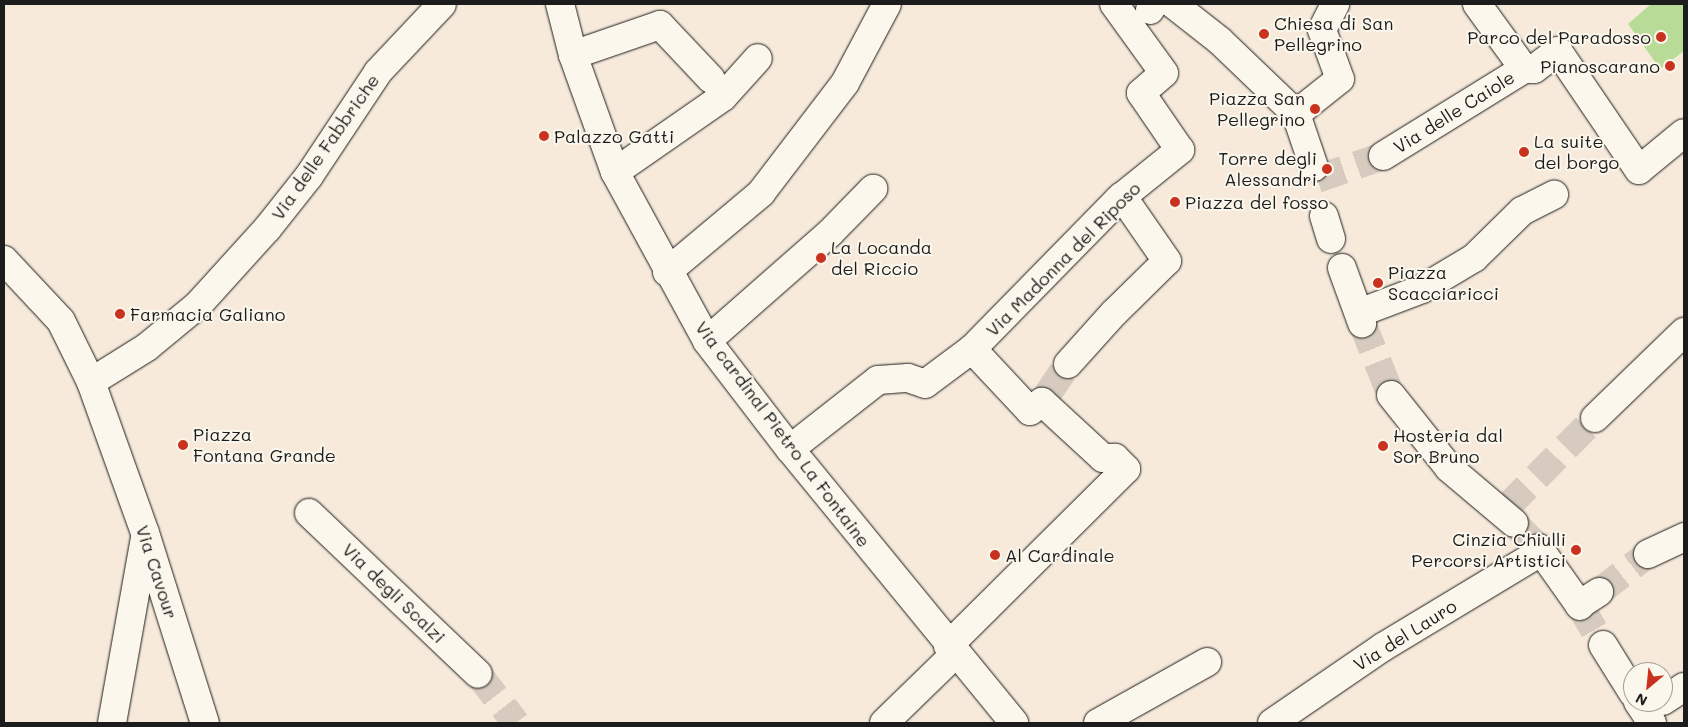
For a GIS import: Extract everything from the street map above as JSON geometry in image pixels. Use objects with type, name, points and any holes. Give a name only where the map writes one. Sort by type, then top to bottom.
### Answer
[{"type":"street","name":"Via delle Fabbriche","points":[[91,382],[147,347],[198,305],[267,229],[309,176],[378,72],[442,4]]},
{"type":"street","name":"Via cardinal Pietro La Fontaine","points":[[560,4],[572,55],[615,172],[667,272],[707,341],[790,449],[952,650],[1014,723]]},
{"type":"street","points":[[667,272],[761,193],[845,82],[887,4]]},
{"type":"street","name":"Via Madonna del Riposo","points":[[790,449],[878,380],[908,378],[925,384],[972,349],[1122,196],[1180,150],[1141,93],[1164,73],[1114,4]]},
{"type":"street","points":[[1296,114],[1340,79],[1322,30],[1335,4]]},
{"type":"street","points":[[1477,4],[1524,69]]},
{"type":"street","points":[[1159,6],[1220,41],[1296,114],[1314,167]]},
{"type":"street","points":[[572,55],[660,25],[711,79]]},
{"type":"street","name":"Via delle Caiole","points":[[1384,156],[1524,69],[1534,70],[1558,50],[1639,170],[1684,133]]},
{"type":"street","points":[[615,172],[723,97],[758,58]]},
{"type":"street","points":[[707,341],[830,233],[873,189]]},
{"type":"street","points":[[1342,268],[1361,318],[1422,289],[1474,258],[1522,212],[1554,195]]},
{"type":"street","points":[[1068,364],[1114,312],[1167,261],[1122,196]]},
{"type":"street","name":"Via Cavour","points":[[4,260],[61,321],[91,382],[145,533],[204,723]]},
{"type":"street","points":[[1596,418],[1684,332]]},
{"type":"street","points":[[884,723],[1126,469],[1115,458],[1103,458],[1045,399],[1030,412],[972,349]]},
{"type":"street","points":[[1391,395],[1449,468],[1508,514]]},
{"type":"street","name":"Via degli Scalzi","points":[[309,513],[478,674]]},
{"type":"street","points":[[112,723],[145,533]]},
{"type":"street","points":[[1648,554],[1684,538]]},
{"type":"street","name":"Via del Lauro","points":[[1274,723],[1383,647],[1540,550],[1586,601]]},
{"type":"street","points":[[1604,645],[1623,671]]},
{"type":"street","points":[[1098,723],[1207,662]]},
{"type":"street","points":[[1673,693],[1684,687]]},
{"type":"green space","name":"Parco del Paradosso","points":[[1651,4],[1684,4],[1684,51],[1660,69],[1628,24]]},
{"type":"tunnel","points":[[1317,179],[1383,156]]},
{"type":"tunnel","points":[[1362,323],[1391,395]]},
{"type":"tunnel","points":[[1047,395],[1068,364]]},
{"type":"tunnel","points":[[1507,507],[1595,418]]},
{"type":"tunnel","points":[[1514,523],[1539,548]]},
{"type":"tunnel","points":[[1599,592],[1648,554]]},
{"type":"tunnel","points":[[1580,606],[1603,645]]},
{"type":"tunnel","points":[[478,674],[516,723]]},
{"type":"place","name":"Chiesa di San Pellegrino","points":[[1264,34]]},
{"type":"place","name":"Parco del Paradosso","points":[[1661,37]]},
{"type":"place","name":"Pianoscarano","points":[[1670,66]]},
{"type":"place","name":"Piazza San Pellegrino","points":[[1315,109]]},
{"type":"place","name":"Palazzo Gatti","points":[[544,136]]},
{"type":"place","name":"La suite del borgo","points":[[1524,152]]},
{"type":"place","name":"Torre degli Alessandri","points":[[1327,169]]},
{"type":"place","name":"Piazza del fosso","points":[[1175,202]]},
{"type":"place","name":"La Locanda del Riccio","points":[[821,258]]},
{"type":"place","name":"Piazza Scacciaricci","points":[[1378,283]]},
{"type":"place","name":"Farmacia Galiano","points":[[120,314]]},
{"type":"place","name":"Piazza Fontana Grande","points":[[183,445]]},
{"type":"place","name":"Hosteria dal Sor Bruno","points":[[1383,446]]},
{"type":"place","name":"Cinzia Chiulli Percorsi Artistici","points":[[1576,550]]},
{"type":"place","name":"Al Cardinale","points":[[995,555]]}]
